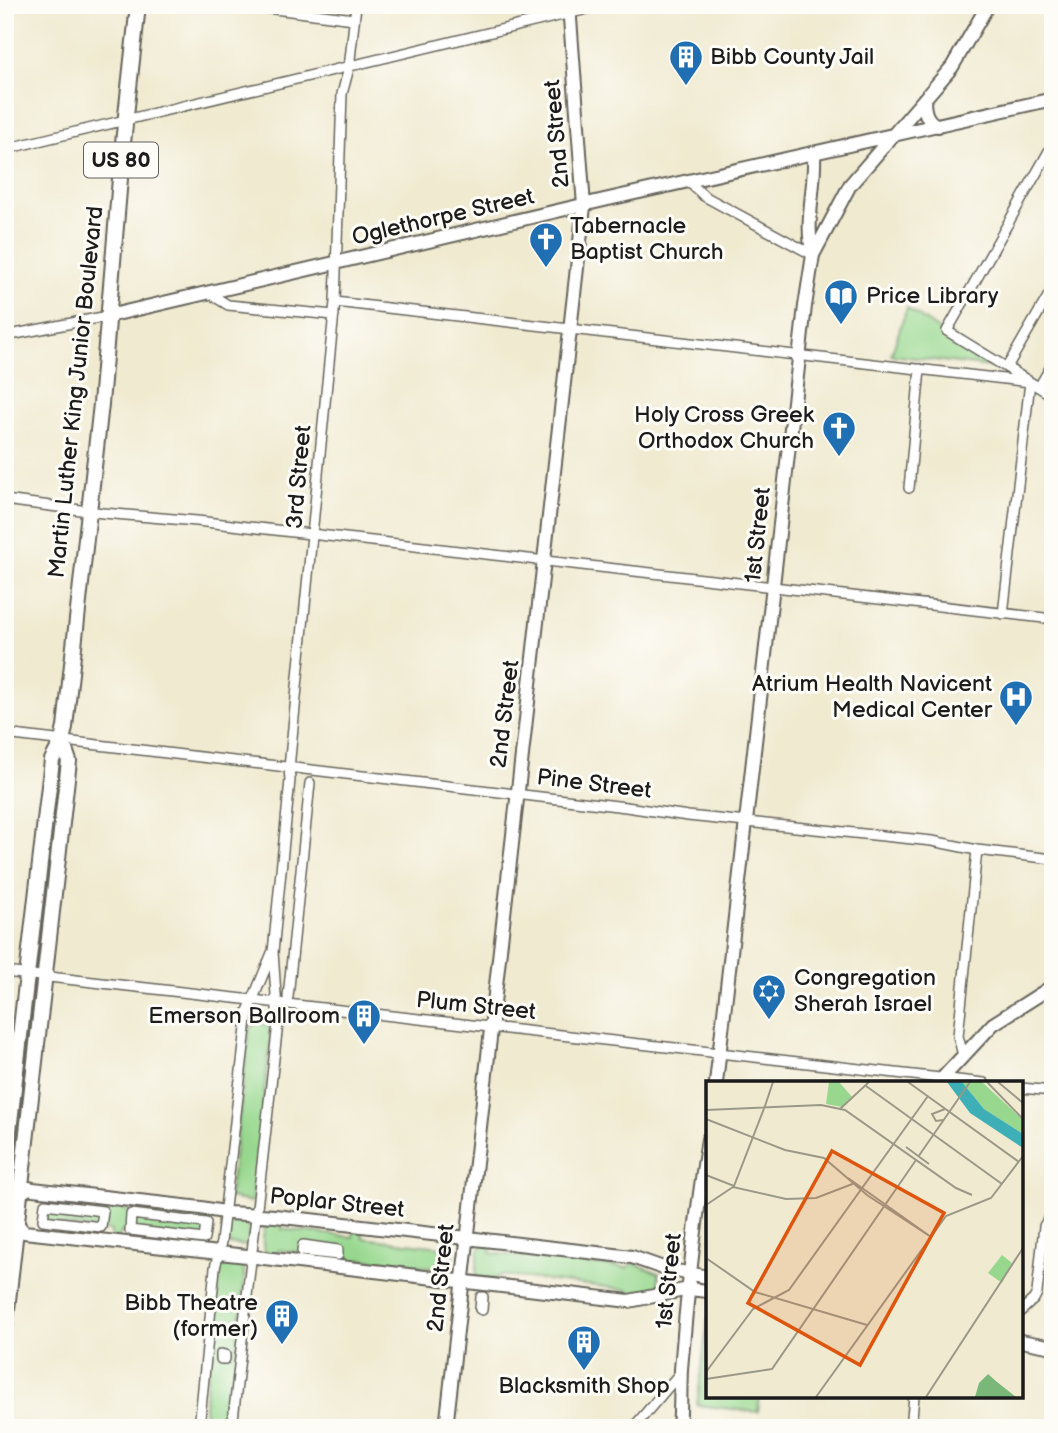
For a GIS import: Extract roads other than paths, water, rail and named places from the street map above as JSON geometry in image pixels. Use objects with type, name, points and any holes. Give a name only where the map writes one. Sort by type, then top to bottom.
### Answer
[{"type":"main road","name":"Martin Luther King Junior Boulevard","points":[[5,1165],[52,760],[62,741],[89,510],[138,5]]},
{"type":"main road","name":"Martin Luther King Junior Boulevard","points":[[5,1327],[11,1227],[20,1194],[69,761],[62,741]]},
{"type":"street","points":[[243,5],[354,19]]},
{"type":"street","name":"3rd Street","points":[[232,1428],[278,1023],[273,952],[334,315],[338,263],[342,94],[349,68],[356,5]]},
{"type":"street","points":[[5,149],[349,68],[568,10],[604,5]]},
{"type":"street","name":"1st Street","points":[[716,1081],[813,255],[850,185],[962,51],[988,5]]},
{"type":"street","name":"2nd Street","points":[[446,1428],[584,206],[568,10]]},
{"type":"street","points":[[924,99],[927,117],[931,123],[938,125]]},
{"type":"street","name":"Oglethorpe Street","points":[[5,336],[108,316],[688,181],[1053,100]]},
{"type":"street","points":[[1053,144],[947,331],[1053,396]]},
{"type":"street","points":[[813,255],[809,239],[814,153]]},
{"type":"street","points":[[688,181],[704,196],[813,255]]},
{"type":"street","points":[[1007,367],[1053,288]]},
{"type":"street","points":[[207,292],[228,305],[334,315]]},
{"type":"street","points":[[335,302],[920,369],[1034,385]]},
{"type":"street","points":[[1003,614],[1034,385],[1053,363]]},
{"type":"street","points":[[909,488],[920,369]]},
{"type":"street","points":[[5,499],[1053,619]]},
{"type":"street","name":"Pine Street","points":[[5,734],[688,816],[932,841],[977,850],[1053,859]]},
{"type":"street","points":[[288,997],[310,783]]},
{"type":"street","points":[[963,1055],[958,1036],[977,850]]},
{"type":"street","name":"3rd Street","points":[[199,1428],[215,1268],[248,1010],[273,952]]},
{"type":"street","name":"Plum Street","points":[[5,972],[720,1053],[942,1081]]},
{"type":"street","points":[[942,1081],[993,1024],[1053,986]]},
{"type":"street","points":[[1023,1088],[1053,1091]]},
{"type":"street","name":"1st Street","points":[[679,1428],[690,1275],[706,1154]]},
{"type":"street","name":"Poplar Street","points":[[5,1202],[33,1189],[632,1257],[690,1275],[706,1277]]},
{"type":"street","points":[[46,1204],[103,1211],[101,1227],[43,1219],[46,1204]]},
{"type":"street","points":[[5,1209],[11,1227],[24,1232],[629,1301],[689,1289],[706,1291]]},
{"type":"street","points":[[1023,1309],[1037,1293],[1044,1226],[1053,1211]]},
{"type":"street","points":[[131,1214],[206,1223],[204,1239],[130,1230],[131,1214]]},
{"type":"street","points":[[1023,1341],[1053,1347]]},
{"type":"street","points":[[634,1428],[681,1372]]},
{"type":"street","points":[[911,1428],[914,1398]]},
{"type":"place","name":"Bibb County Jail","points":[[686,87]]},
{"type":"place","name":"Tabernacle Baptist Church","points":[[546,269]]},
{"type":"place","name":"Price Library","points":[[841,326]]},
{"type":"place","name":"Holy Cross Greek Orthodox Church","points":[[839,458]]},
{"type":"place","name":"Atrium Health Navicent Medical Center","points":[[1016,727]]},
{"type":"place","name":"Congregation Sherah Israel","points":[[769,1021]]},
{"type":"place","name":"Emerson Ballroom","points":[[364,1046]]},
{"type":"place","name":"Bibb Theatre (former)","points":[[282,1346]]},
{"type":"place","name":"Blacksmith Shop","points":[[584,1372]]}]
